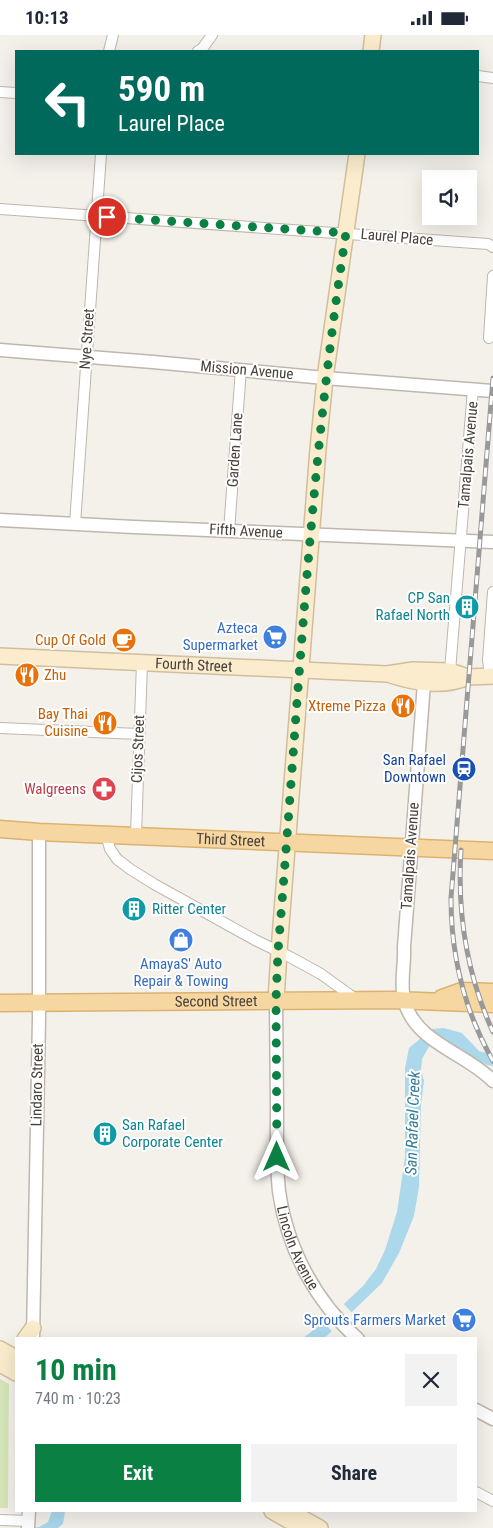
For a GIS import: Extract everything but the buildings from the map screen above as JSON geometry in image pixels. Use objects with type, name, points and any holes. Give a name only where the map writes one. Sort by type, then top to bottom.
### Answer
[{"type":"main road","points":[[370,50],[373,35]]},
{"type":"main road","name":"Lincoln Avenue","points":[[276,1001],[278,951],[310,534],[325,378],[356,155]]},
{"type":"main road","name":"Fourth Street","points":[[0,656],[387,674],[413,670],[450,671],[468,677]]},
{"type":"main road","name":"Fourth Street","points":[[387,674],[412,682],[424,683],[454,683],[468,677],[492,676]]},
{"type":"main road","name":"Third Street","points":[[0,829],[493,851]]},
{"type":"main road","name":"Second Street","points":[[432,1001],[462,991],[493,991]]},
{"type":"main road","name":"Second Street","points":[[0,1003],[357,1000],[493,1003]]},
{"type":"main road","points":[[0,1349],[15,1347]]},
{"type":"main road","points":[[0,1349],[15,1357]]},
{"type":"main road","points":[[0,1364],[15,1372]]},
{"type":"main road","points":[[274,1512],[302,1528]]},
{"type":"main road","points":[[292,1512],[320,1528]]},
{"type":"street","points":[[109,50],[113,35]]},
{"type":"street","points":[[200,50],[212,35]]},
{"type":"street","points":[[479,76],[493,78]]},
{"type":"street","points":[[0,92],[15,93]]},
{"type":"street","name":"Nye Street","points":[[75,524],[101,155]]},
{"type":"street","name":"Laurel Place","points":[[0,209],[346,233],[488,244],[493,247]]},
{"type":"street","points":[[489,338],[493,276]]},
{"type":"street","name":"Mission Avenue","points":[[0,350],[493,391]]},
{"type":"street","name":"Garden Lane","points":[[230,531],[241,369]]},
{"type":"street","name":"Tamalpais Avenue","points":[[450,671],[474,389]]},
{"type":"street","name":"Fifth Avenue","points":[[0,520],[493,542]]},
{"type":"street","points":[[492,676],[488,660],[493,592]]},
{"type":"street","name":"Cijos Street","points":[[136,835],[138,734],[142,663]]},
{"type":"street","name":"Tamalpais Avenue","points":[[404,1000],[404,947],[424,683]]},
{"type":"street","points":[[0,728],[138,734]]},
{"type":"street","name":"Lindaro Street","points":[[30,1335],[39,1003],[39,832]]},
{"type":"street","points":[[106,834],[110,849],[117,859],[130,869],[321,975],[357,1000]]},
{"type":"street","points":[[404,1000],[418,1029],[472,1064],[493,1081]]},
{"type":"street","name":"Lincoln Avenue","points":[[276,1001],[277,1157],[281,1198],[289,1233],[296,1253],[326,1304],[356,1337]]},
{"type":"street","points":[[477,1411],[493,1419]]},
{"type":"street","points":[[477,1493],[493,1501]]},
{"type":"street","points":[[0,1520],[28,1521]]},
{"type":"green space","points":[[0,1379],[9,1384],[8,1508],[0,1508]]},
{"type":"water","name":"San Rafael Creek","points":[[444,1028],[462,1033],[479,1051],[493,1055],[493,1066],[487,1065],[442,1040],[430,1045],[422,1059],[421,1070],[424,1081],[421,1105],[419,1187],[414,1216],[399,1253],[382,1283],[330,1333],[325,1337],[305,1337],[330,1317],[363,1286],[376,1269],[385,1250],[397,1212],[405,1157],[405,1068],[409,1048],[432,1029]]},
{"type":"water","points":[[52,1512],[65,1512],[63,1524],[58,1528],[26,1528],[39,1527],[48,1522]]},
{"type":"pier","points":[[341,1301],[354,1315],[334,1334],[322,1320]]},
{"type":"railway","points":[[493,378],[451,898],[453,941],[461,983],[474,1022],[493,1061]]},
{"type":"railway","points":[[461,850],[461,897],[470,966],[476,988],[493,1032]]},
{"type":"place","name":"CP San Rafael North","points":[[467,607]]},
{"type":"place","name":"Azteca Supermarket","points":[[275,637]]},
{"type":"place","name":"Cup Of Gold","points":[[124,640]]},
{"type":"place","name":"Zhu","points":[[27,675]]},
{"type":"place","name":"Xtreme Pizza","points":[[403,706]]},
{"type":"place","name":"Bay Thai Cuisine","points":[[105,723]]},
{"type":"place","name":"San Rafael Downtown","points":[[464,769]]},
{"type":"place","name":"Walgreens","points":[[104,789]]},
{"type":"place","name":"Ritter Center","points":[[134,909]]},
{"type":"place","name":"AmayaS' Auto Repair & Towing","points":[[181,940]]},
{"type":"place","name":"San Rafael Corporate Center","points":[[105,1134]]},
{"type":"place","name":"Sprouts Farmers Market","points":[[464,1320]]},
{"type":"route","points":[[107,217],[346,233],[325,378],[310,534],[278,951],[276,1001],[277,1157]]}]
